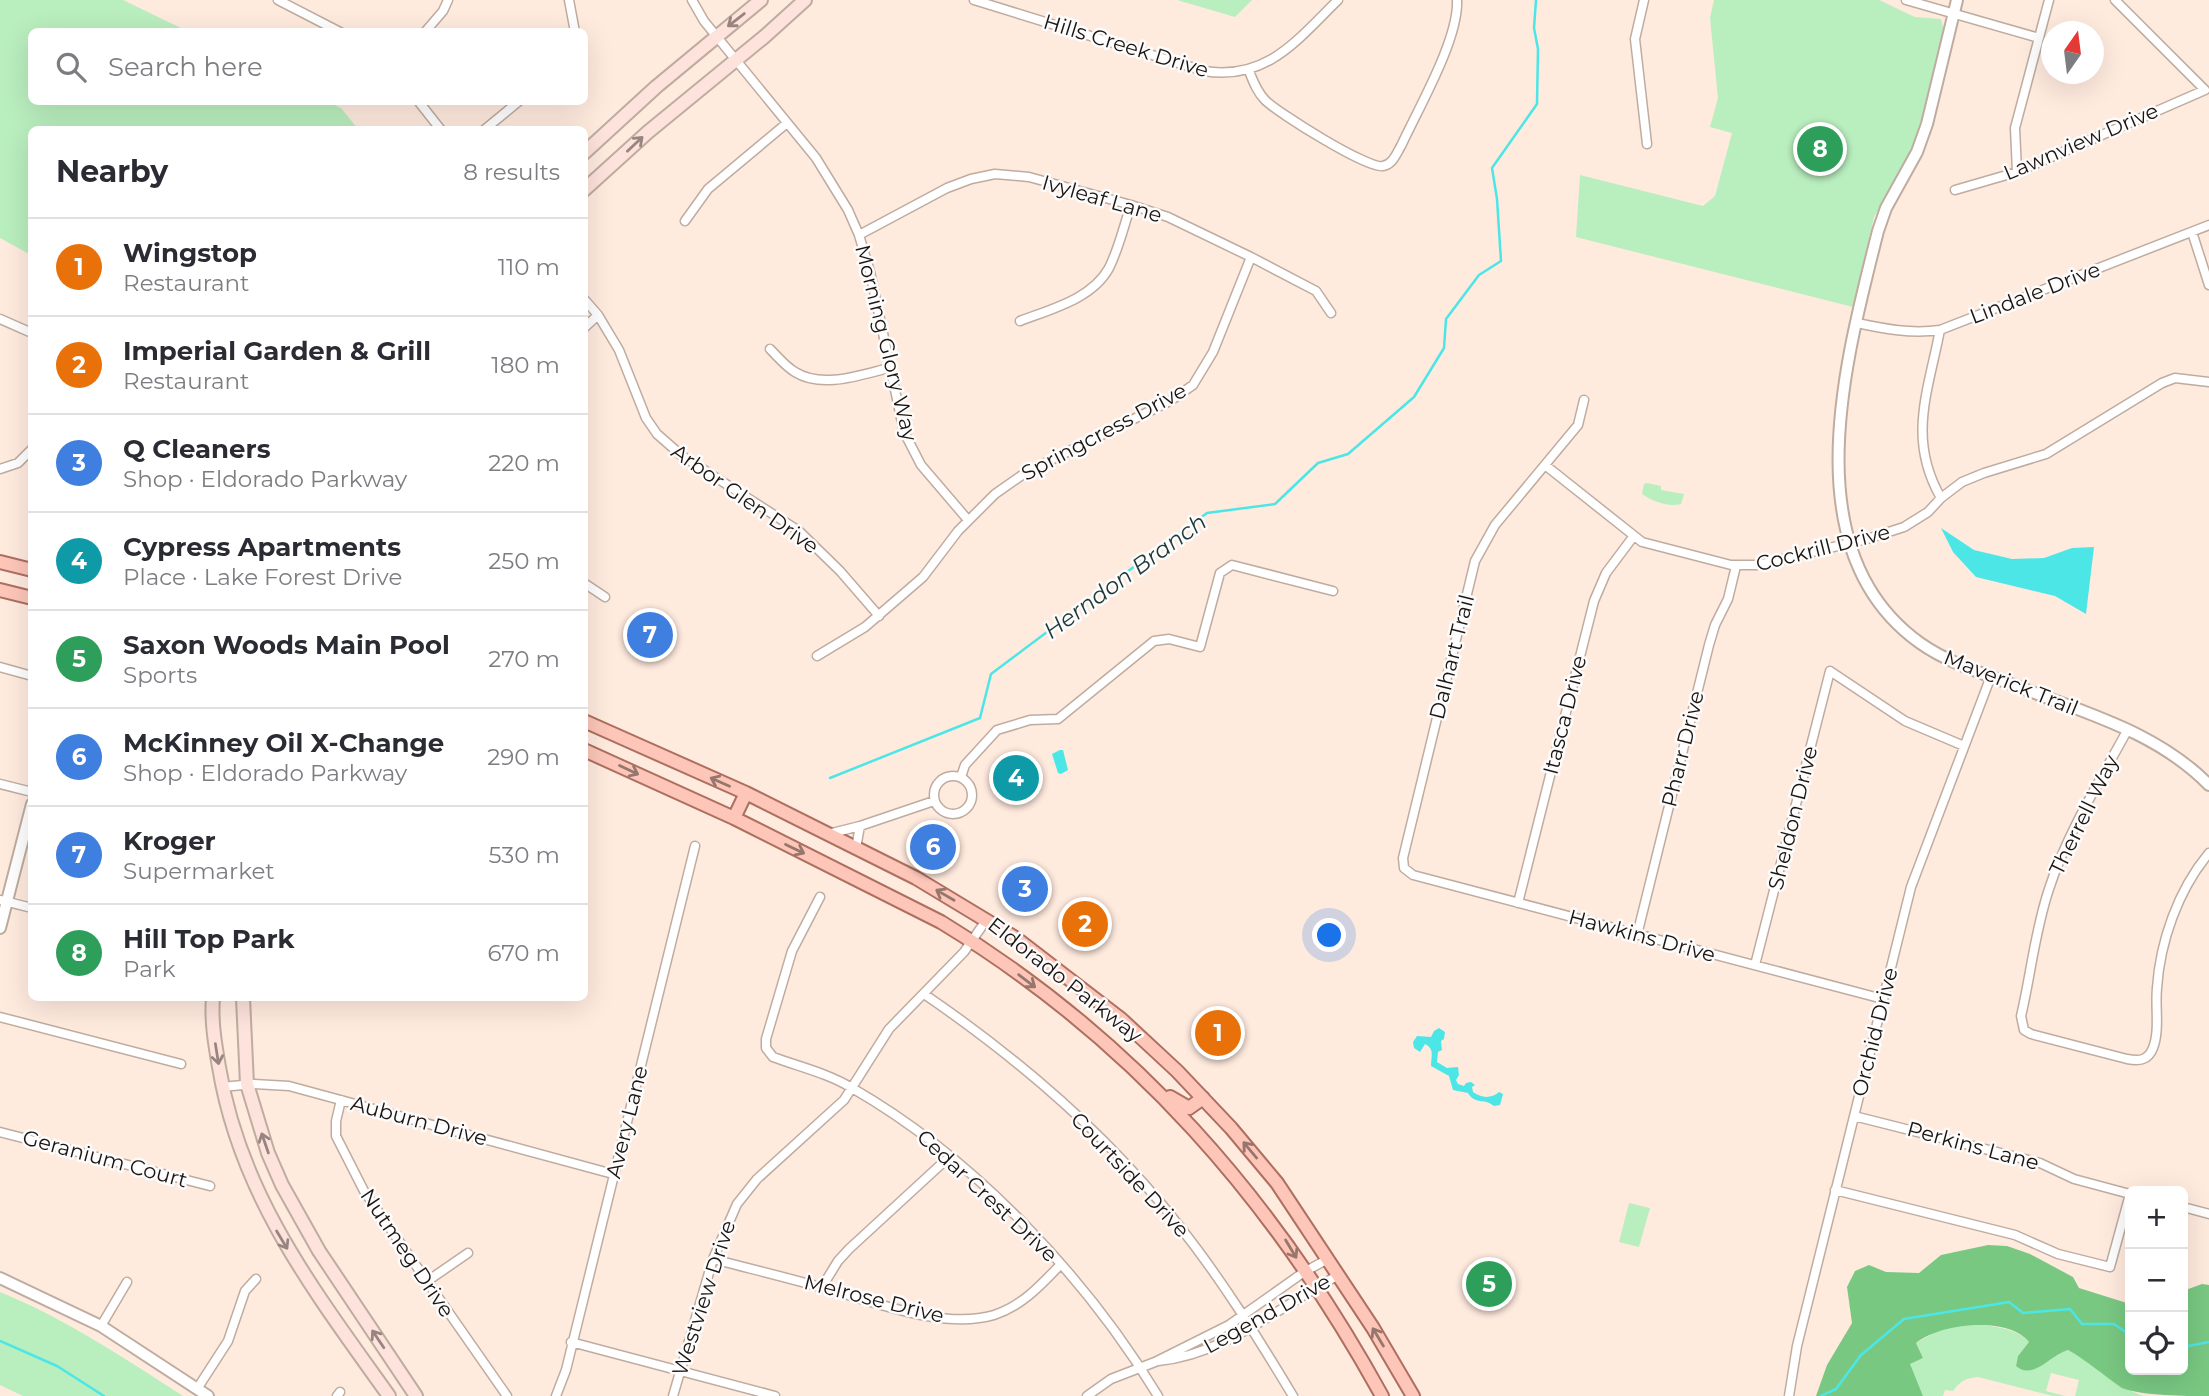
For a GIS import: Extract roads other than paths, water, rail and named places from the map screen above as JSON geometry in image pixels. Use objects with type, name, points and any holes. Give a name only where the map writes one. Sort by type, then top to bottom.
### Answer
[{"type":"main road","points":[[588,149],[656,87],[761,0]]},
{"type":"main road","points":[[588,186],[805,0]]},
{"type":"main road","points":[[0,562],[28,569]]},
{"type":"main road","points":[[0,590],[28,597]]},
{"type":"main road","name":"Eldorado Parkway","points":[[588,723],[746,793],[916,878],[987,919],[1121,1019],[1203,1098],[1277,1183],[1339,1275],[1413,1396]]},
{"type":"main road","name":"Eldorado Parkway","points":[[588,752],[734,818],[941,922],[972,940],[1059,1005],[1158,1090],[1228,1167],[1287,1241],[1304,1272],[1346,1332],[1382,1396]]},
{"type":"main road","points":[[734,818],[746,793]]},
{"type":"main road","points":[[213,1001],[215,1043],[222,1087],[239,1148],[268,1216],[302,1273],[389,1396]]},
{"type":"main road","points":[[243,1001],[247,1084],[268,1153],[293,1208],[318,1251],[416,1396]]},
{"type":"main road","points":[[1135,1070],[1144,1073],[1179,1104],[1189,1108],[1203,1098]]},
{"type":"street","points":[[278,0],[333,28]]},
{"type":"street","points":[[301,11],[307,0]]},
{"type":"street","points":[[428,28],[443,11],[448,0]]},
{"type":"street","points":[[569,0],[574,28]]},
{"type":"street","name":"Morning Glory Way","points":[[692,0],[704,21],[816,158],[834,184],[859,235],[870,272],[904,432],[913,452],[935,483],[968,520]]},
{"type":"street","name":"Hills Creek Drive","points":[[974,0],[1204,71],[1229,74],[1249,71],[1275,58],[1338,0]]},
{"type":"street","points":[[1249,71],[1261,95],[1271,106],[1368,163],[1386,166],[1401,146],[1448,45],[1456,17],[1457,0]]},
{"type":"street","points":[[1644,0],[1635,39],[1647,144]]},
{"type":"street","points":[[1906,0],[2039,38]]},
{"type":"street","name":"Maverick Trail","points":[[1957,0],[1924,134],[1882,220],[1844,382],[1839,421],[1841,496],[1849,543],[1872,595],[1899,626],[1934,652],[2128,729],[2174,755],[2209,785]]},
{"type":"street","points":[[2017,172],[2015,128],[2049,0]]},
{"type":"street","name":"Lawnview Drive","points":[[1955,190],[2017,172],[2205,90],[2115,0]]},
{"type":"street","points":[[421,105],[438,126]]},
{"type":"street","points":[[489,126],[514,105]]},
{"type":"street","points":[[685,221],[708,188],[787,123]]},
{"type":"street","name":"Ivyleaf Lane","points":[[859,235],[947,188],[984,176],[1029,177],[1168,218],[1316,291],[1331,313]]},
{"type":"street","points":[[1020,321],[1071,302],[1100,281],[1109,268],[1131,205]]},
{"type":"street","name":"Lindale Drive","points":[[1857,323],[1897,331],[1940,330],[2209,225]]},
{"type":"street","points":[[2192,232],[2209,285]]},
{"type":"street","name":"Springcress Drive","points":[[817,656],[854,635],[879,616],[932,568],[968,520],[995,494],[1025,473],[1170,401],[1193,385],[1213,352],[1251,257]]},
{"type":"street","name":"Arbor Glen Drive","points":[[588,304],[619,350],[646,418],[657,434],[689,461],[799,531],[840,570],[879,616]]},
{"type":"street","points":[[588,324],[598,315]]},
{"type":"street","points":[[0,319],[28,331]]},
{"type":"street","points":[[1940,330],[1922,416],[1922,438],[1925,464],[1941,498]]},
{"type":"street","points":[[770,349],[796,372],[817,380],[852,377],[889,368]]},
{"type":"street","name":"Cockrill Drive","points":[[1545,465],[1633,537],[1647,544],[1736,566],[1765,564],[1904,527],[1928,512],[1962,482],[2046,454],[2162,383],[2175,378],[2209,382]]},
{"type":"street","points":[[1545,465],[1578,425],[1584,400]]},
{"type":"street","points":[[0,469],[18,463],[28,453]]},
{"type":"street","name":"Dalhart Trail","points":[[1404,868],[1402,858],[1475,561],[1491,531],[1545,465]]},
{"type":"street","name":"Itasca Drive","points":[[1518,903],[1594,601],[1606,573],[1633,537]]},
{"type":"street","points":[[961,778],[965,765],[996,730],[1030,720],[1058,719],[1154,641],[1169,639],[1200,647],[1220,573],[1232,565],[1333,591]]},
{"type":"street","name":"Pharr Drive","points":[[1637,935],[1709,645],[1730,594],[1736,566]]},
{"type":"street","points":[[588,586],[605,597]]},
{"type":"street","points":[[0,667],[28,675]]},
{"type":"street","name":"Sheldon Drive","points":[[1755,965],[1830,671],[1905,721],[1964,746]]},
{"type":"street","name":"Orchid Drive","points":[[1789,1396],[1797,1346],[1914,877],[1991,676]]},
{"type":"street","name":"Therrell Way","points":[[2128,729],[2064,850],[2051,881],[2035,938],[2021,1016],[2022,1027],[2031,1034],[2127,1059],[2141,1061],[2149,1056],[2156,1035],[2157,980],[2166,934],[2192,878],[2209,853]]},
{"type":"street","points":[[948,776],[961,778],[971,787],[972,800],[960,814],[947,814],[937,807],[934,801],[934,788],[948,776]]},
{"type":"street","points":[[0,784],[28,791]]},
{"type":"street","points":[[828,834],[934,801]]},
{"type":"street","points":[[0,928],[3,901],[28,817]]},
{"type":"street","points":[[856,848],[860,826]]},
{"type":"street","name":"Avery Lane","points":[[556,1396],[566,1370],[695,846]]},
{"type":"street","name":"Hawkins Drive","points":[[1404,868],[1413,875],[1883,999]]},
{"type":"street","name":"Cedar Crest Drive","points":[[820,897],[792,951],[769,1028],[766,1048],[773,1057],[826,1074],[852,1088],[921,1133],[949,1157],[1017,1218],[1061,1264],[1110,1324],[1158,1396]]},
{"type":"street","points":[[3,901],[28,907]]},
{"type":"street","name":"Westview Drive","points":[[673,1396],[713,1259],[731,1213],[746,1191],[831,1114],[852,1088],[888,1029],[964,952],[987,919]]},
{"type":"street","name":"Courtside Drive","points":[[924,994],[1012,1059],[1092,1130],[1180,1226],[1252,1328],[1293,1396]]},
{"type":"street","points":[[0,1017],[181,1064]]},
{"type":"street","name":"Auburn Drive","points":[[222,1087],[247,1084],[289,1086],[613,1174]]},
{"type":"street","name":"Nutmeg Drive","points":[[341,1100],[336,1136],[364,1191],[507,1396]]},
{"type":"street","name":"Perkins Lane","points":[[1854,1116],[2040,1163],[2074,1179],[2125,1193]]},
{"type":"street","name":"Geranium Court","points":[[0,1132],[210,1186]]},
{"type":"street","points":[[822,1287],[849,1249],[949,1157]]},
{"type":"street","points":[[1835,1190],[2015,1235],[2051,1251],[2110,1267],[2125,1212]]},
{"type":"street","points":[[2188,1208],[2209,1214]]},
{"type":"street","points":[[426,1282],[468,1254]]},
{"type":"street","name":"Melrose Drive","points":[[713,1259],[918,1314],[960,1320],[1003,1312],[1034,1292],[1061,1264]]},
{"type":"street","name":"Legend Drive","points":[[1087,1396],[1111,1379],[1155,1362],[1229,1325],[1304,1272],[1328,1259]]},
{"type":"street","name":"Legend Drive","points":[[1155,1362],[1203,1351],[1252,1328],[1315,1287],[1339,1275]]},
{"type":"street","points":[[0,1278],[101,1326],[208,1396]]},
{"type":"street","points":[[197,1390],[228,1341],[245,1291],[256,1279]]},
{"type":"street","points":[[101,1326],[127,1282]]},
{"type":"street","points":[[571,1342],[775,1396]]},
{"type":"water","points":[[1941,528],[1974,550],[2012,559],[2044,558],[2072,548],[2094,547],[2086,614],[2055,596],[1976,577],[1953,552]]},
{"type":"water","points":[[1063,750],[1068,770],[1061,774],[1058,773],[1052,754]]},
{"type":"water","points":[[1439,1028],[1445,1032],[1437,1062],[1447,1068],[1458,1067],[1458,1084],[1464,1086],[1471,1082],[1475,1085],[1472,1087],[1476,1094],[1486,1097],[1499,1092],[1503,1094],[1500,1105],[1494,1106],[1474,1099],[1468,1093],[1453,1090],[1449,1076],[1431,1066],[1430,1048],[1425,1044],[1420,1052],[1414,1048],[1413,1042],[1417,1036],[1431,1037]]},
{"type":"water","points":[[1486,1267],[1500,1271],[1493,1300],[1479,1297]]},
{"type":"waterway","name":"Herndon Branch","points":[[830,778],[980,718],[991,674],[1131,569],[1207,513],[1275,504],[1318,463],[1348,454],[1414,397],[1444,348],[1446,319],[1479,275],[1501,261],[1492,168],[1537,104],[1538,49],[1534,28],[1536,0]]},
{"type":"waterway","points":[[1821,1396],[1836,1389],[1861,1355],[1904,1319],[2009,1302],[2023,1313],[2070,1309],[2082,1324],[2114,1324],[2125,1332]]},
{"type":"waterway","points":[[0,1341],[57,1366],[104,1396]]},
{"type":"waterway","points":[[2188,1346],[2209,1342]]},
{"type":"place","name":"Hill Top Park","points":[[1820,149]]},
{"type":"place","name":"Kroger","points":[[650,635]]},
{"type":"place","name":"Cypress Apartments","points":[[1016,778]]},
{"type":"place","name":"McKinney Oil X-Change","points":[[933,847]]},
{"type":"place","name":"Q Cleaners","points":[[1025,889]]},
{"type":"place","name":"Imperial Garden & Grill","points":[[1085,924]]},
{"type":"place","name":"Wingstop","points":[[1218,1033]]},
{"type":"place","name":"Saxon Woods Main Pool","points":[[1489,1284]]}]
